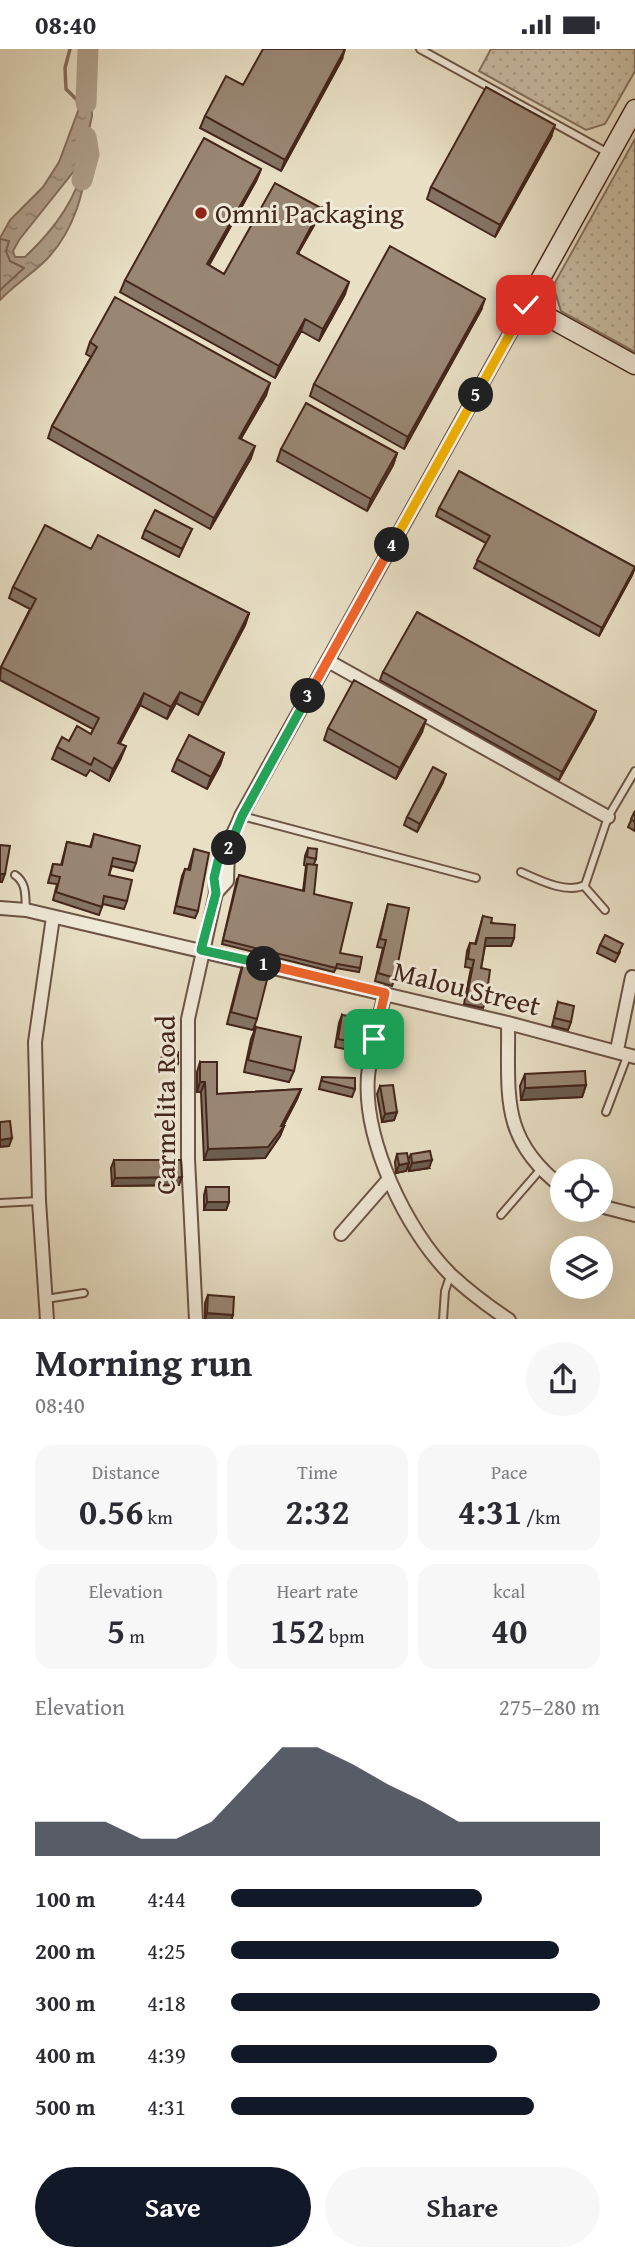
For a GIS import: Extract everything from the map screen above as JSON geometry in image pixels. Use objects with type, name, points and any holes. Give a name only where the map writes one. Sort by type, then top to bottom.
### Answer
[{"type":"street","name":"Carmelita Road","points":[[196,1319],[186,1057],[188,1020],[201,950],[216,893],[214,878],[218,861],[228,850],[242,816],[635,109]]},
{"type":"street","points":[[526,305],[635,365]]},
{"type":"street","points":[[328,661],[608,817]]},
{"type":"street","name":"Malou Street","points":[[0,908],[26,910],[201,950],[509,1023],[627,1054]]},
{"type":"street","points":[[47,1319],[39,1201],[36,1042],[53,916]]},
{"type":"street","points":[[627,1054],[632,977]]},
{"type":"street","points":[[385,993],[368,1079],[372,1122],[389,1179],[432,1252],[450,1274],[509,1319]]},
{"type":"street","points":[[509,1023],[510,1113],[526,1152],[550,1178]]},
{"type":"street","points":[[341,1234],[389,1179]]},
{"type":"street","points":[[613,1209],[635,1215]]},
{"type":"lane","points":[[420,49],[610,154]]},
{"type":"lane","points":[[584,886],[608,817],[635,771]]},
{"type":"lane","points":[[242,816],[477,878]]},
{"type":"lane","points":[[521,872],[561,886],[584,886],[605,909]]},
{"type":"lane","points":[[15,875],[22,880],[25,888],[26,910]]},
{"type":"lane","points":[[606,1112],[627,1054]]},
{"type":"lane","points":[[500,1215],[540,1170]]},
{"type":"lane","points":[[0,1203],[39,1201]]},
{"type":"lane","points":[[443,1319],[445,1291],[450,1274]]},
{"type":"lane","points":[[46,1300],[84,1293]]},
{"type":"shaded area","points":[[491,49],[635,49],[635,71],[605,124],[586,130],[479,71]]},
{"type":"shaded area","points":[[635,139],[635,352],[561,311],[553,286]]},
{"type":"water","points":[[89,49],[92,116],[82,161],[19,240],[13,251],[15,257],[25,257],[57,222],[72,198],[89,154],[76,211],[56,248],[41,265],[0,300],[0,238],[10,220],[43,187],[59,162],[84,95]]},
{"type":"building","points":[[263,49],[345,49],[285,160],[205,116],[226,76],[243,85]]},
{"type":"building","points":[[486,87],[555,125],[500,225],[431,187]]},
{"type":"building","points":[[204,138],[261,169],[207,264],[224,274],[275,183],[321,208],[297,253],[349,282],[323,329],[305,319],[279,366],[125,280]]},
{"type":"building","points":[[390,246],[485,299],[408,437],[314,384]]},
{"type":"building","points":[[115,297],[270,383],[239,438],[255,446],[214,518],[52,426],[97,347],[90,342]]},
{"type":"building","points":[[306,403],[397,453],[371,499],[281,449]]},
{"type":"building","points":[[459,471],[635,567],[602,628],[477,560],[490,536],[439,508]]},
{"type":"building","points":[[155,510],[192,529],[182,549],[145,530]]},
{"type":"building","points":[[45,525],[91,549],[98,535],[249,613],[203,703],[180,692],[171,707],[144,693],[118,743],[126,746],[113,769],[94,758],[91,765],[57,747],[62,737],[69,741],[77,726],[91,734],[99,718],[1,667],[36,599],[13,587]]},
{"type":"building","points":[[417,612],[596,711],[562,772],[383,672]]},
{"type":"building","points":[[354,680],[426,720],[400,768],[328,728]]},
{"type":"building","points":[[189,735],[224,753],[211,777],[177,759]]},
{"type":"building","points":[[433,767],[446,774],[420,824],[407,817]]},
{"type":"building","points":[[94,834],[140,846],[136,863],[113,858],[109,875],[132,880],[127,901],[104,896],[102,907],[56,892],[60,877],[51,875],[53,864],[62,865],[67,842],[91,847]]},
{"type":"building","points":[[0,845],[10,846],[5,874],[0,874]]},
{"type":"building","points":[[308,848],[317,849],[316,859],[307,857]]},
{"type":"building","points":[[194,849],[209,853],[198,911],[176,906],[185,869],[190,870]]},
{"type":"building","points":[[307,864],[317,865],[314,894],[352,903],[340,953],[362,957],[360,968],[337,964],[336,968],[223,940],[239,875],[304,891]]},
{"type":"building","points":[[388,904],[409,908],[395,978],[378,973],[386,940],[380,939]]},
{"type":"building","points":[[483,916],[492,918],[491,923],[515,925],[514,938],[486,938],[481,968],[490,970],[486,1000],[467,996],[474,960],[468,959],[470,943],[476,944]]},
{"type":"building","points":[[605,935],[623,944],[618,954],[600,945]]},
{"type":"building","points":[[244,961],[270,968],[257,1019],[231,1012]]},
{"type":"building","points":[[558,1002],[574,1006],[571,1022],[554,1018]]},
{"type":"building","points":[[342,1015],[362,1018],[357,1043],[338,1039]]},
{"type":"building","points":[[256,1027],[301,1037],[294,1071],[248,1060]]},
{"type":"building","points":[[164,1051],[178,1052],[178,1063],[164,1063]]},
{"type":"building","points":[[200,1062],[217,1062],[217,1094],[301,1089],[281,1126],[284,1126],[268,1147],[208,1149],[205,1082],[200,1082]]},
{"type":"building","points":[[585,1071],[586,1085],[525,1088],[525,1074]]},
{"type":"building","points":[[322,1077],[355,1078],[355,1089],[322,1081]]},
{"type":"building","points":[[393,1085],[397,1112],[385,1114],[380,1086]]},
{"type":"building","points":[[10,1121],[12,1138],[0,1140],[0,1122]]},
{"type":"building","points":[[430,1151],[432,1160],[412,1163],[411,1154]]},
{"type":"building","points":[[407,1153],[409,1163],[399,1165],[397,1154]]},
{"type":"building","points":[[114,1160],[181,1160],[182,1177],[115,1178]]},
{"type":"building","points":[[206,1187],[229,1187],[229,1202],[207,1202]]},
{"type":"building","points":[[208,1295],[234,1297],[233,1315],[207,1313]]},
{"type":"waterway","points":[[70,49],[65,68],[66,89],[83,106]]},
{"type":"waterway","points":[[86,103],[88,49]]},
{"type":"waterway","points":[[82,180],[89,154],[86,137]]},
{"type":"place","name":"Omni Packaging","points":[[201,213]]},
{"type":"route","points":[[374,1039],[385,993],[201,950],[216,893],[214,878],[218,861],[228,850],[242,816],[526,305]]}]
